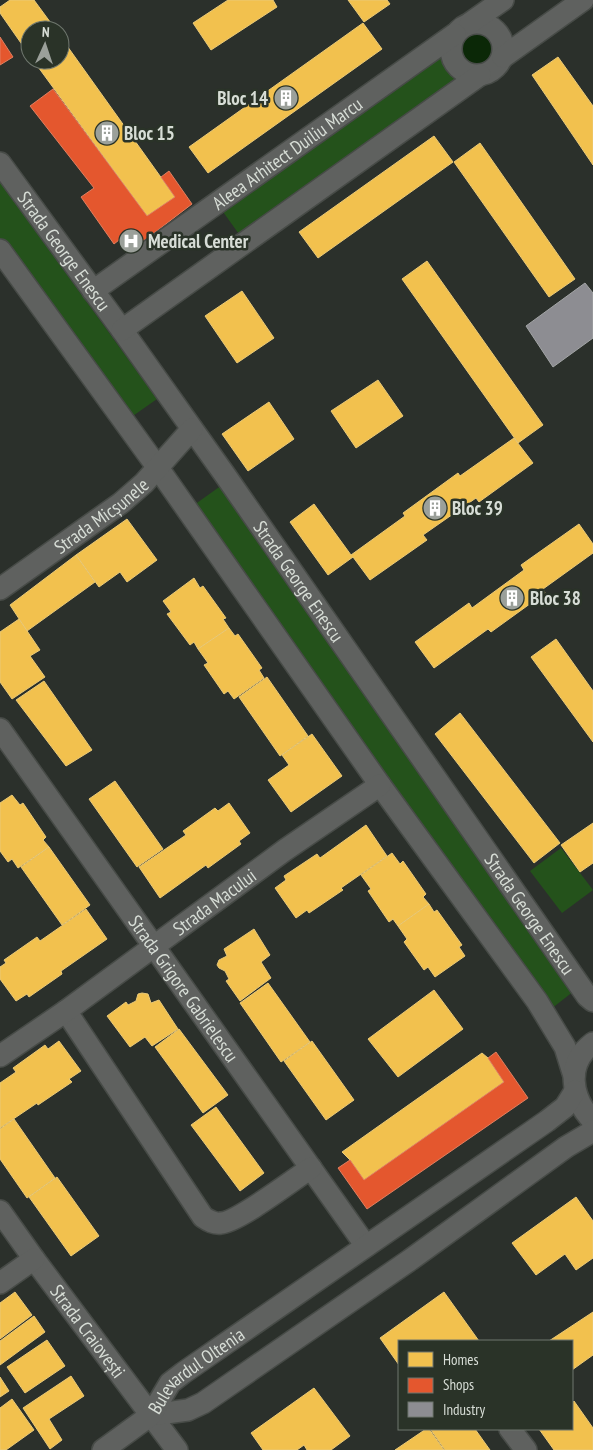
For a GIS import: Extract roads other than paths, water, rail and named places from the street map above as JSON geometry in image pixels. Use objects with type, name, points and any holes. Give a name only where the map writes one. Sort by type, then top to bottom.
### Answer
[{"type":"street","name":"Aleea Arhitect Duiliu Marcu","points":[[93,291],[503,0]]},
{"type":"street","points":[[122,330],[480,75],[489,73],[496,68],[503,57],[583,0]]},
{"type":"street","points":[[480,75],[464,72],[453,60],[451,53],[452,42],[463,28],[482,23],[496,30],[503,42],[503,57]]},
{"type":"street","name":"Strada George Enescu","points":[[0,163],[122,330],[587,996],[593,1001]]},
{"type":"street","points":[[0,250],[158,468],[380,785],[537,1001],[565,1047],[579,1103],[593,1121]]},
{"type":"street","name":"Strada Micșunele","points":[[0,589],[121,503],[144,483],[192,429]]},
{"type":"street","name":"Strada Grigore Gabrielescu","points":[[0,729],[366,1246]]},
{"type":"street","name":"Strada Macului","points":[[0,1056],[66,1011],[285,850],[380,785]]},
{"type":"street","points":[[66,1011],[203,1217],[210,1222],[220,1224],[236,1218],[311,1168]]},
{"type":"street","name":"Bulevardul Oltenia","points":[[151,1416],[170,1383],[182,1373],[565,1107],[575,1084],[577,1065],[582,1055],[593,1043]]},
{"type":"street","name":"Bulevardul Oltenia","points":[[151,1416],[188,1410],[203,1403],[410,1260],[566,1147],[593,1131]]},
{"type":"street","name":"Strada Craiovești","points":[[0,1211],[177,1450]]},
{"type":"street","points":[[0,1284],[34,1259]]},
{"type":"street","points":[[103,1450],[151,1416]]},
{"type":"street","points":[[511,1430],[526,1450]]},
{"type":"place","name":"Bloc 14","points":[[286,98]]},
{"type":"place","name":"Bloc 15","points":[[107,133]]},
{"type":"place","name":"Medical Center","points":[[131,241]]},
{"type":"place","name":"Bloc 39","points":[[435,508]]},
{"type":"place","name":"Bloc 38","points":[[512,598]]}]
